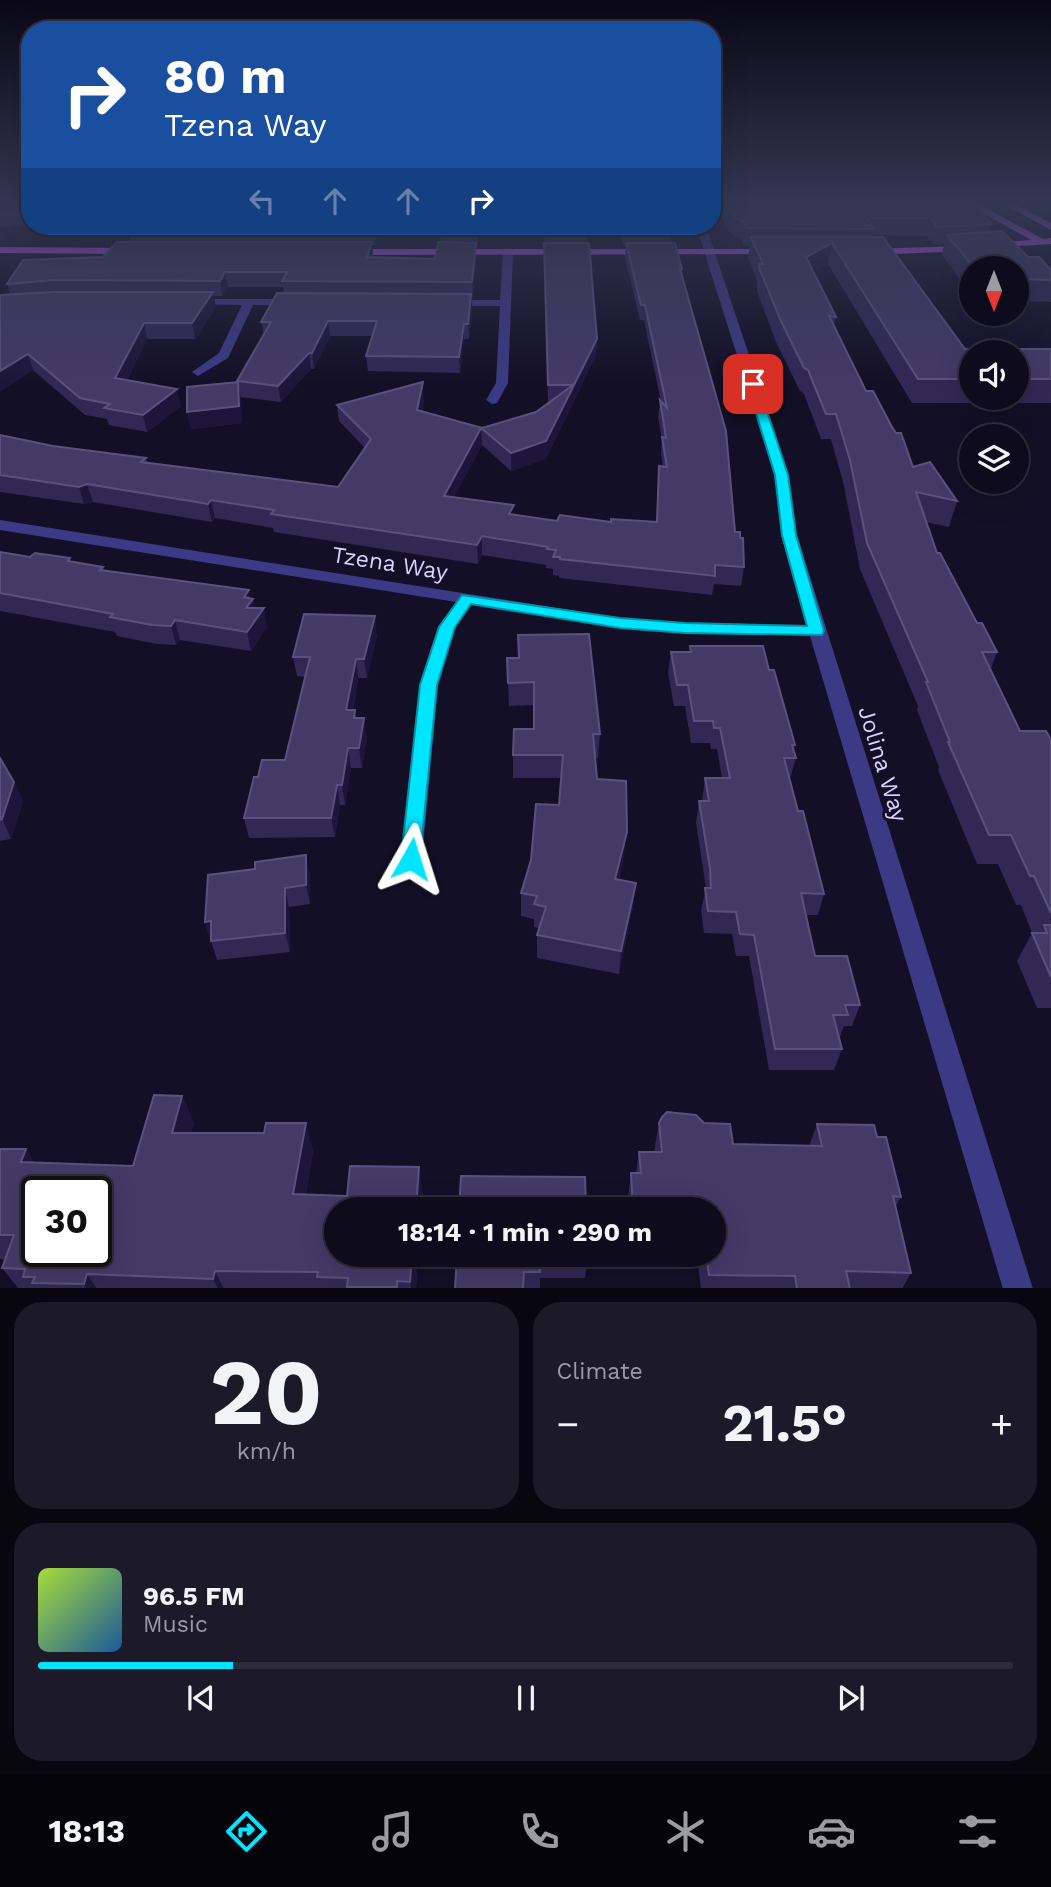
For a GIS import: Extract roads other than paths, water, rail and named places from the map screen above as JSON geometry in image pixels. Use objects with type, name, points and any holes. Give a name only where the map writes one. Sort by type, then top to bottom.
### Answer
[{"type":"street","points":[[492,400],[502,383],[507,262]]},
{"type":"street","name":"Jolina Way","points":[[712,262],[782,475],[789,535],[1018,1288]]},
{"type":"street","points":[[181,302],[303,302]]},
{"type":"street","points":[[198,372],[224,355],[250,302]]},
{"type":"street","points":[[438,303],[505,303]]},
{"type":"street","name":"Tzena Way","points":[[0,525],[620,623],[685,628],[817,631]]},
{"type":"street","points":[[411,859],[429,685],[447,627],[467,598]]}]
